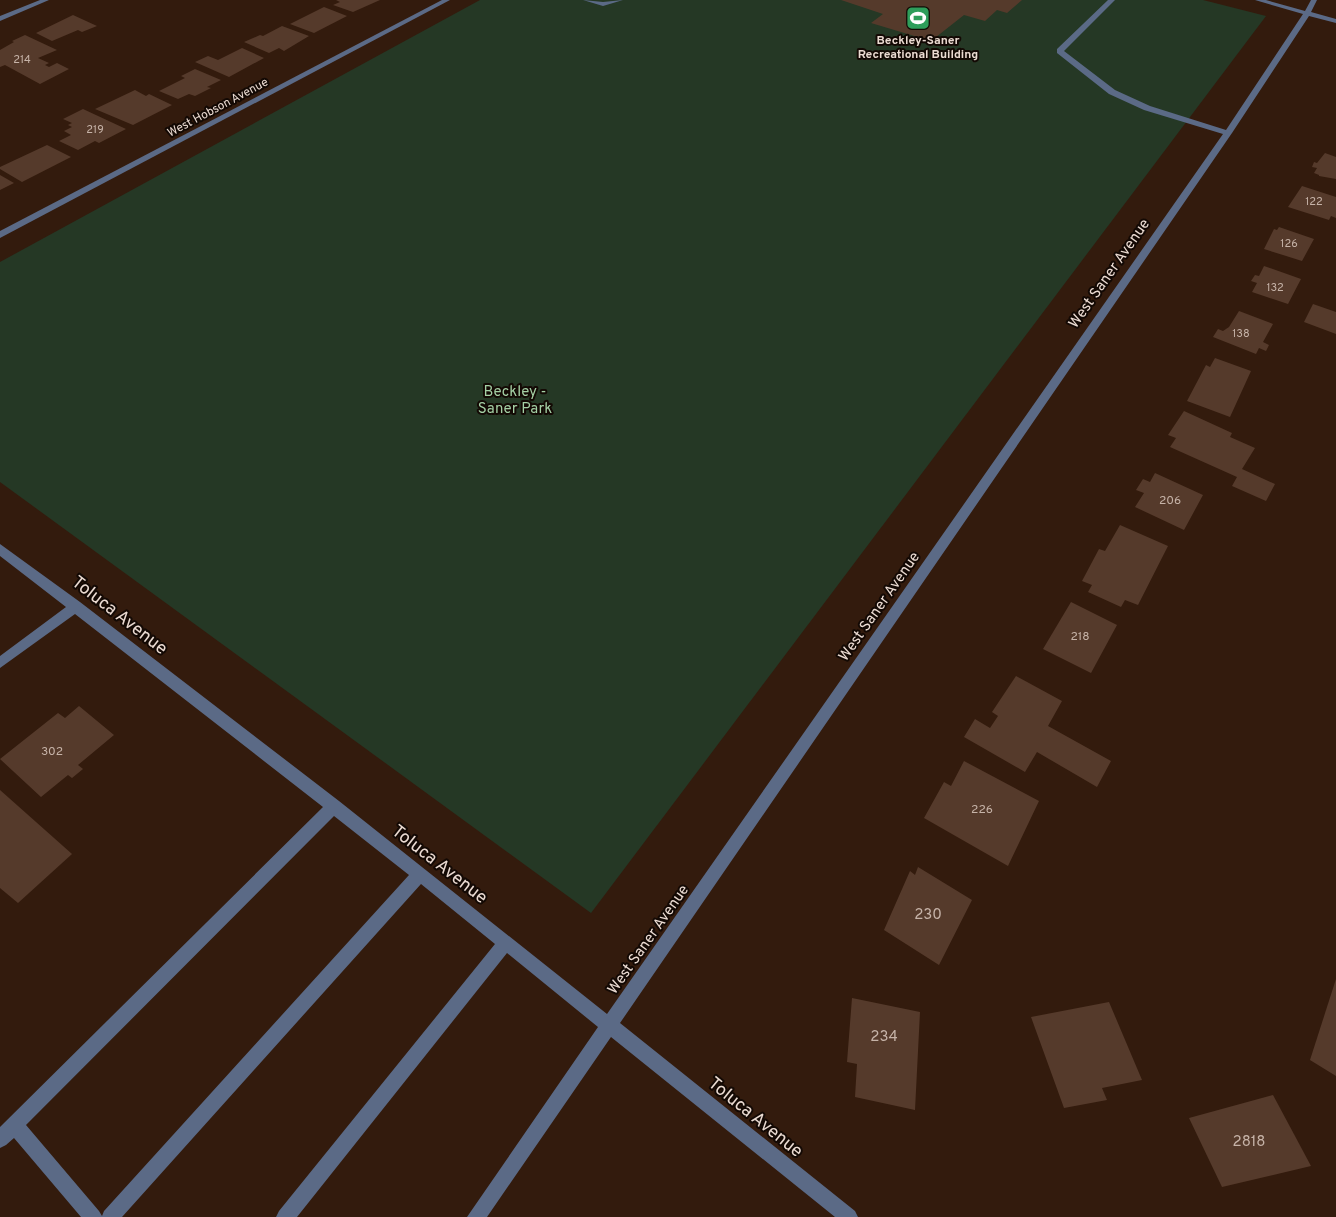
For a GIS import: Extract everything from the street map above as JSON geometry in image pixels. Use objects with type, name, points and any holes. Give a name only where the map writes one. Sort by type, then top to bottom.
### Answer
[{"type":"street","points":[[0,19],[46,0]]},
{"type":"street","name":"West Hobson Avenue","points":[[0,235],[447,0]]},
{"type":"street","points":[[586,0],[603,4],[620,0]]},
{"type":"street","points":[[1112,0],[1060,51],[1112,92],[1147,108],[1228,134]]},
{"type":"street","points":[[1258,0],[1336,21]]},
{"type":"street","name":"West Saner Avenue","points":[[476,1217],[1228,134],[1308,14],[1314,0]]},
{"type":"street","name":"Toluca Avenue","points":[[0,549],[334,806],[849,1217]]},
{"type":"street","points":[[0,663],[76,606]]},
{"type":"street","points":[[0,1140],[334,806]]},
{"type":"street","points":[[110,1217],[420,874]]},
{"type":"street","points":[[286,1217],[506,942]]},
{"type":"street","points":[[14,1125],[93,1217]]},
{"type":"green space","name":"Beckley - Saner Park","points":[[480,0],[1203,0],[1266,16],[591,913],[0,482],[0,262]]},
{"type":"building","points":[[336,0],[380,0],[353,12],[333,5],[340,2]]},
{"type":"building","name":"Beckley-Saner Recreational Building","points":[[841,0],[1022,0],[1007,13],[997,10],[985,21],[964,15],[931,41],[871,23],[883,14]]},
{"type":"building","points":[[324,7],[347,16],[314,33],[290,24]]},
{"type":"building","points":[[73,15],[97,26],[82,32],[78,30],[52,41],[36,33]]},
{"type":"building","points":[[282,26],[309,36],[284,51],[279,48],[269,53],[244,42],[260,35],[263,36]]},
{"type":"building","points":[[25,35],[57,50],[38,58],[49,63],[45,65],[49,67],[57,63],[69,69],[40,84],[5,65],[0,67],[0,50],[14,42],[12,41]]},
{"type":"building","points":[[242,48],[264,58],[229,77],[195,62],[208,56],[218,60]]},
{"type":"building","points":[[195,69],[221,80],[207,87],[211,88],[195,96],[189,94],[178,99],[159,91],[185,78],[181,76]]},
{"type":"building","points":[[135,90],[146,96],[149,94],[172,105],[133,125],[95,109]]},
{"type":"building","points":[[83,109],[126,129],[99,143],[95,141],[78,150],[59,141],[71,135],[64,131],[72,127],[68,125],[72,123],[63,119]]},
{"type":"building","points":[[47,145],[71,157],[22,182],[0,169],[0,167]]},
{"type":"building","points":[[1325,153],[1336,157],[1336,179],[1319,176],[1314,173],[1317,168],[1312,167],[1314,162],[1317,163]]},
{"type":"building","points":[[0,175],[14,183],[0,190]]},
{"type":"building","points":[[1302,186],[1336,197],[1336,218],[1331,216],[1329,220],[1288,207]]},
{"type":"building","points":[[1279,227],[1314,239],[1302,261],[1264,249],[1274,229],[1277,230]]},
{"type":"building","points":[[1264,266],[1301,279],[1288,304],[1252,292],[1257,283],[1251,281],[1255,275],[1259,276]]},
{"type":"building","points":[[1313,304],[1336,312],[1336,334],[1304,322]]},
{"type":"building","points":[[1239,311],[1273,324],[1263,342],[1269,345],[1266,351],[1259,348],[1256,354],[1213,337],[1218,329],[1223,331],[1229,327]]},
{"type":"building","points":[[1215,358],[1251,371],[1230,417],[1187,401],[1206,365],[1210,367]]},
{"type":"building","points":[[1184,411],[1232,433],[1230,437],[1255,448],[1242,469],[1275,484],[1266,501],[1232,486],[1237,477],[1170,447],[1176,438],[1168,435]]},
{"type":"building","points":[[1155,473],[1203,495],[1184,530],[1135,507],[1144,493],[1136,490],[1143,479],[1150,482]]},
{"type":"building","points":[[1120,525],[1168,546],[1138,605],[1125,600],[1121,607],[1088,592],[1092,585],[1082,581],[1099,549],[1105,551]]},
{"type":"building","points":[[1071,602],[1117,625],[1091,673],[1043,649]]},
{"type":"building","points":[[1016,676],[1062,701],[1048,726],[1111,761],[1097,787],[1037,752],[1025,772],[964,737],[975,719],[990,728],[998,716],[992,712]]},
{"type":"building","points":[[79,706],[114,735],[78,765],[83,769],[72,778],[68,775],[41,797],[0,759],[58,713],[65,718]]},
{"type":"building","points":[[964,761],[1039,801],[1008,866],[924,818],[944,782],[951,786]]},
{"type":"building","points":[[0,790],[72,854],[18,903],[0,888]]},
{"type":"building","points":[[918,867],[972,900],[939,965],[884,930],[910,871],[915,875]]},
{"type":"building","points":[[1336,979],[1336,1076],[1310,1060]]},
{"type":"building","points":[[852,998],[920,1012],[915,1110],[855,1097],[857,1064],[847,1062]]},
{"type":"building","points":[[1109,1002],[1142,1080],[1102,1088],[1107,1100],[1064,1108],[1031,1017]]},
{"type":"building","points":[[1273,1095],[1311,1166],[1222,1187],[1189,1118]]},
{"type":"place","name":"Beckley-Saner Recreational Building","points":[[918,18]]}]
